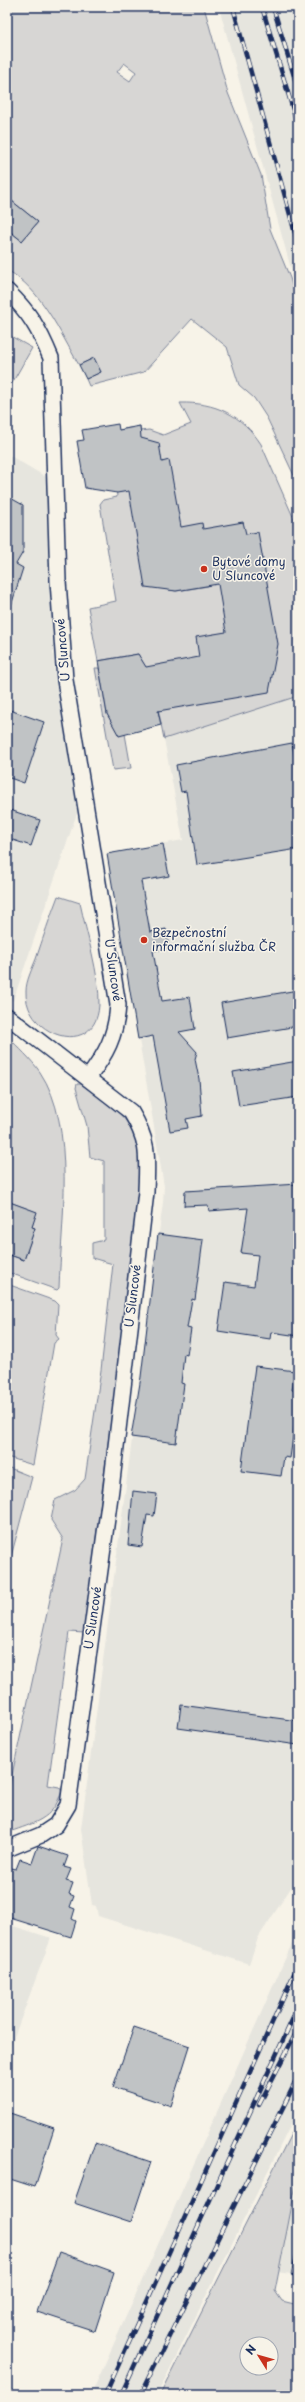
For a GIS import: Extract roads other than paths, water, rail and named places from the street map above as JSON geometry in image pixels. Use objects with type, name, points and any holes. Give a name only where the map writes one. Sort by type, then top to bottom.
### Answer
[{"type":"street","name":"U Sluncové","points":[[7,291],[25,309],[39,328],[51,358],[58,581],[65,680],[118,1005],[116,1028],[98,1064],[88,1078],[131,1112],[142,1131],[147,1151],[146,1192],[111,1489],[68,1805],[56,1824],[41,1835],[7,1849]]},
{"type":"street","points":[[7,1016],[88,1078]]},
{"type":"railway","points":[[233,7],[298,244]]},
{"type":"railway","points":[[262,7],[298,126]]},
{"type":"railway","points":[[273,7],[298,89]]},
{"type":"railway","points":[[294,7],[298,20]]},
{"type":"railway","points":[[105,2395],[298,1965]]},
{"type":"railway","points":[[121,2395],[298,2007]]},
{"type":"railway","points":[[259,2105],[298,2029]]},
{"type":"railway","points":[[140,2395],[298,2077]]},
{"type":"railway","points":[[293,2274],[298,2252]]},
{"type":"place","name":"Bytové domy U Sluncové","points":[[204,569]]},
{"type":"place","name":"Bezpečnostní informační služba ČR","points":[[144,940]]}]
